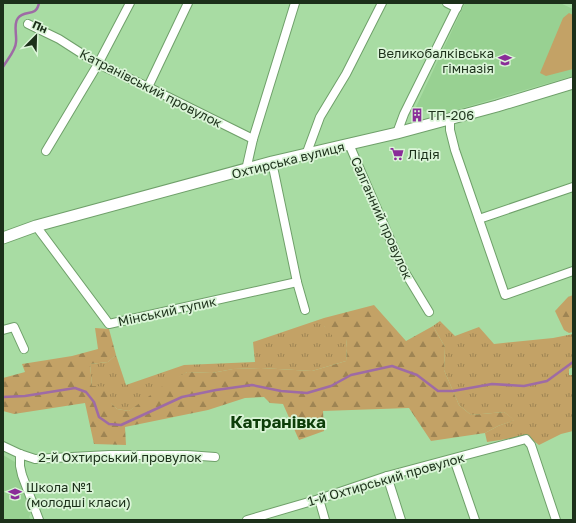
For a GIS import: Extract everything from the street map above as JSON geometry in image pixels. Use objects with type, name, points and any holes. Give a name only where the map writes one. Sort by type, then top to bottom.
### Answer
[{"type":"street","points":[[46,151],[98,64],[130,3]]},
{"type":"street","points":[[148,87],[188,3]]},
{"type":"street","points":[[246,170],[253,139],[295,3]]},
{"type":"street","points":[[306,155],[320,118],[346,74],[382,3]]},
{"type":"street","points":[[397,133],[404,114],[458,5],[447,3]]},
{"type":"street","name":"Катранівський провулок","points":[[28,24],[59,39],[98,64],[253,139]]},
{"type":"street","name":"Охтирська вулиця","points":[[3,238],[36,226],[272,162],[450,119],[573,83]]},
{"type":"street","points":[[450,119],[450,130],[455,150],[505,295],[573,271]]},
{"type":"street","name":"Салганний провулок","points":[[349,144],[403,269],[429,312]]},
{"type":"street","points":[[272,162],[297,282],[305,310]]},
{"type":"street","points":[[479,219],[573,187]]},
{"type":"street","name":"Мінський тупик","points":[[36,226],[109,324],[297,282]]},
{"type":"street","points":[[3,330],[14,326],[24,348]]},
{"type":"street","name":"1-й Охтирський провулок","points":[[248,520],[319,499],[387,476],[526,439],[531,446],[556,520]]},
{"type":"street","name":"2-й Охтирський провулок","points":[[3,446],[20,454],[35,458],[102,455],[188,455],[215,457]]},
{"type":"street","points":[[20,454],[22,475],[40,520]]},
{"type":"street","points":[[454,459],[475,520]]},
{"type":"street","points":[[387,476],[401,520]]},
{"type":"street","points":[[319,499],[325,520]]},
{"type":"shaded area","name":"Великобалківська гімназія","points":[[465,3],[560,3],[573,9],[573,76],[435,116],[416,107]]},
{"type":"shaded area","name":"Школа №1 (молодші класи)","points":[[3,455],[15,462],[32,510],[29,517],[31,520],[3,520]]},
{"type":"green space","points":[[569,13],[573,15],[573,69],[546,76],[540,73],[563,18]]},
{"type":"green space","points":[[573,295],[573,332],[569,333],[564,330],[555,311],[568,297]]},
{"type":"green space","points":[[374,305],[406,341],[433,326],[445,347],[444,370],[459,405],[471,415],[504,412],[515,420],[498,426],[485,433],[431,441],[409,408],[323,411],[324,431],[299,440],[283,404],[270,403],[264,397],[245,398],[208,410],[125,427],[126,445],[94,444],[85,403],[14,414],[3,411],[3,378],[25,372],[22,364],[72,356],[98,349],[95,328],[109,329],[116,355],[108,362],[90,364],[92,386],[109,387],[111,403],[117,409],[129,411],[164,385],[187,372],[212,373],[233,369],[261,368],[312,371],[346,361],[346,339],[337,341],[324,326],[324,318]]},
{"type":"green space","points":[[324,318],[324,326],[346,339],[346,361],[312,371],[261,368],[233,369],[212,373],[187,372],[129,411],[117,409],[92,386],[90,364],[108,362],[116,355],[126,385],[184,365],[255,362],[253,342]]},
{"type":"green space","points":[[440,321],[455,336],[479,327],[494,344],[553,338],[573,334],[573,367],[569,369],[569,375],[573,375],[573,431],[561,434],[539,445],[527,436],[487,442],[485,433],[514,420],[504,412],[471,415],[459,405],[444,370],[445,347],[433,326]]},
{"type":"waterway","points":[[3,67],[16,45],[15,26],[18,18],[21,15],[33,12],[38,8],[39,3]]},
{"type":"waterway","points":[[3,397],[25,396],[75,388],[86,392],[94,402],[99,417],[109,424],[121,425],[182,397],[216,390],[252,385],[281,391],[307,393],[331,386],[351,375],[392,366],[417,375],[438,391],[453,391],[492,384],[524,386],[547,381],[573,362]]},
{"type":"place","name":"Великобалківська гімназія","points":[[505,60]]},
{"type":"place","name":"ТП-206","points":[[417,115]]},
{"type":"place","name":"Лідія","points":[[397,154]]},
{"type":"place","name":"Школа №1 (молодші класи)","points":[[15,494]]},
{"type":"district","name":"Катранівка","points":[[278,422]]}]
